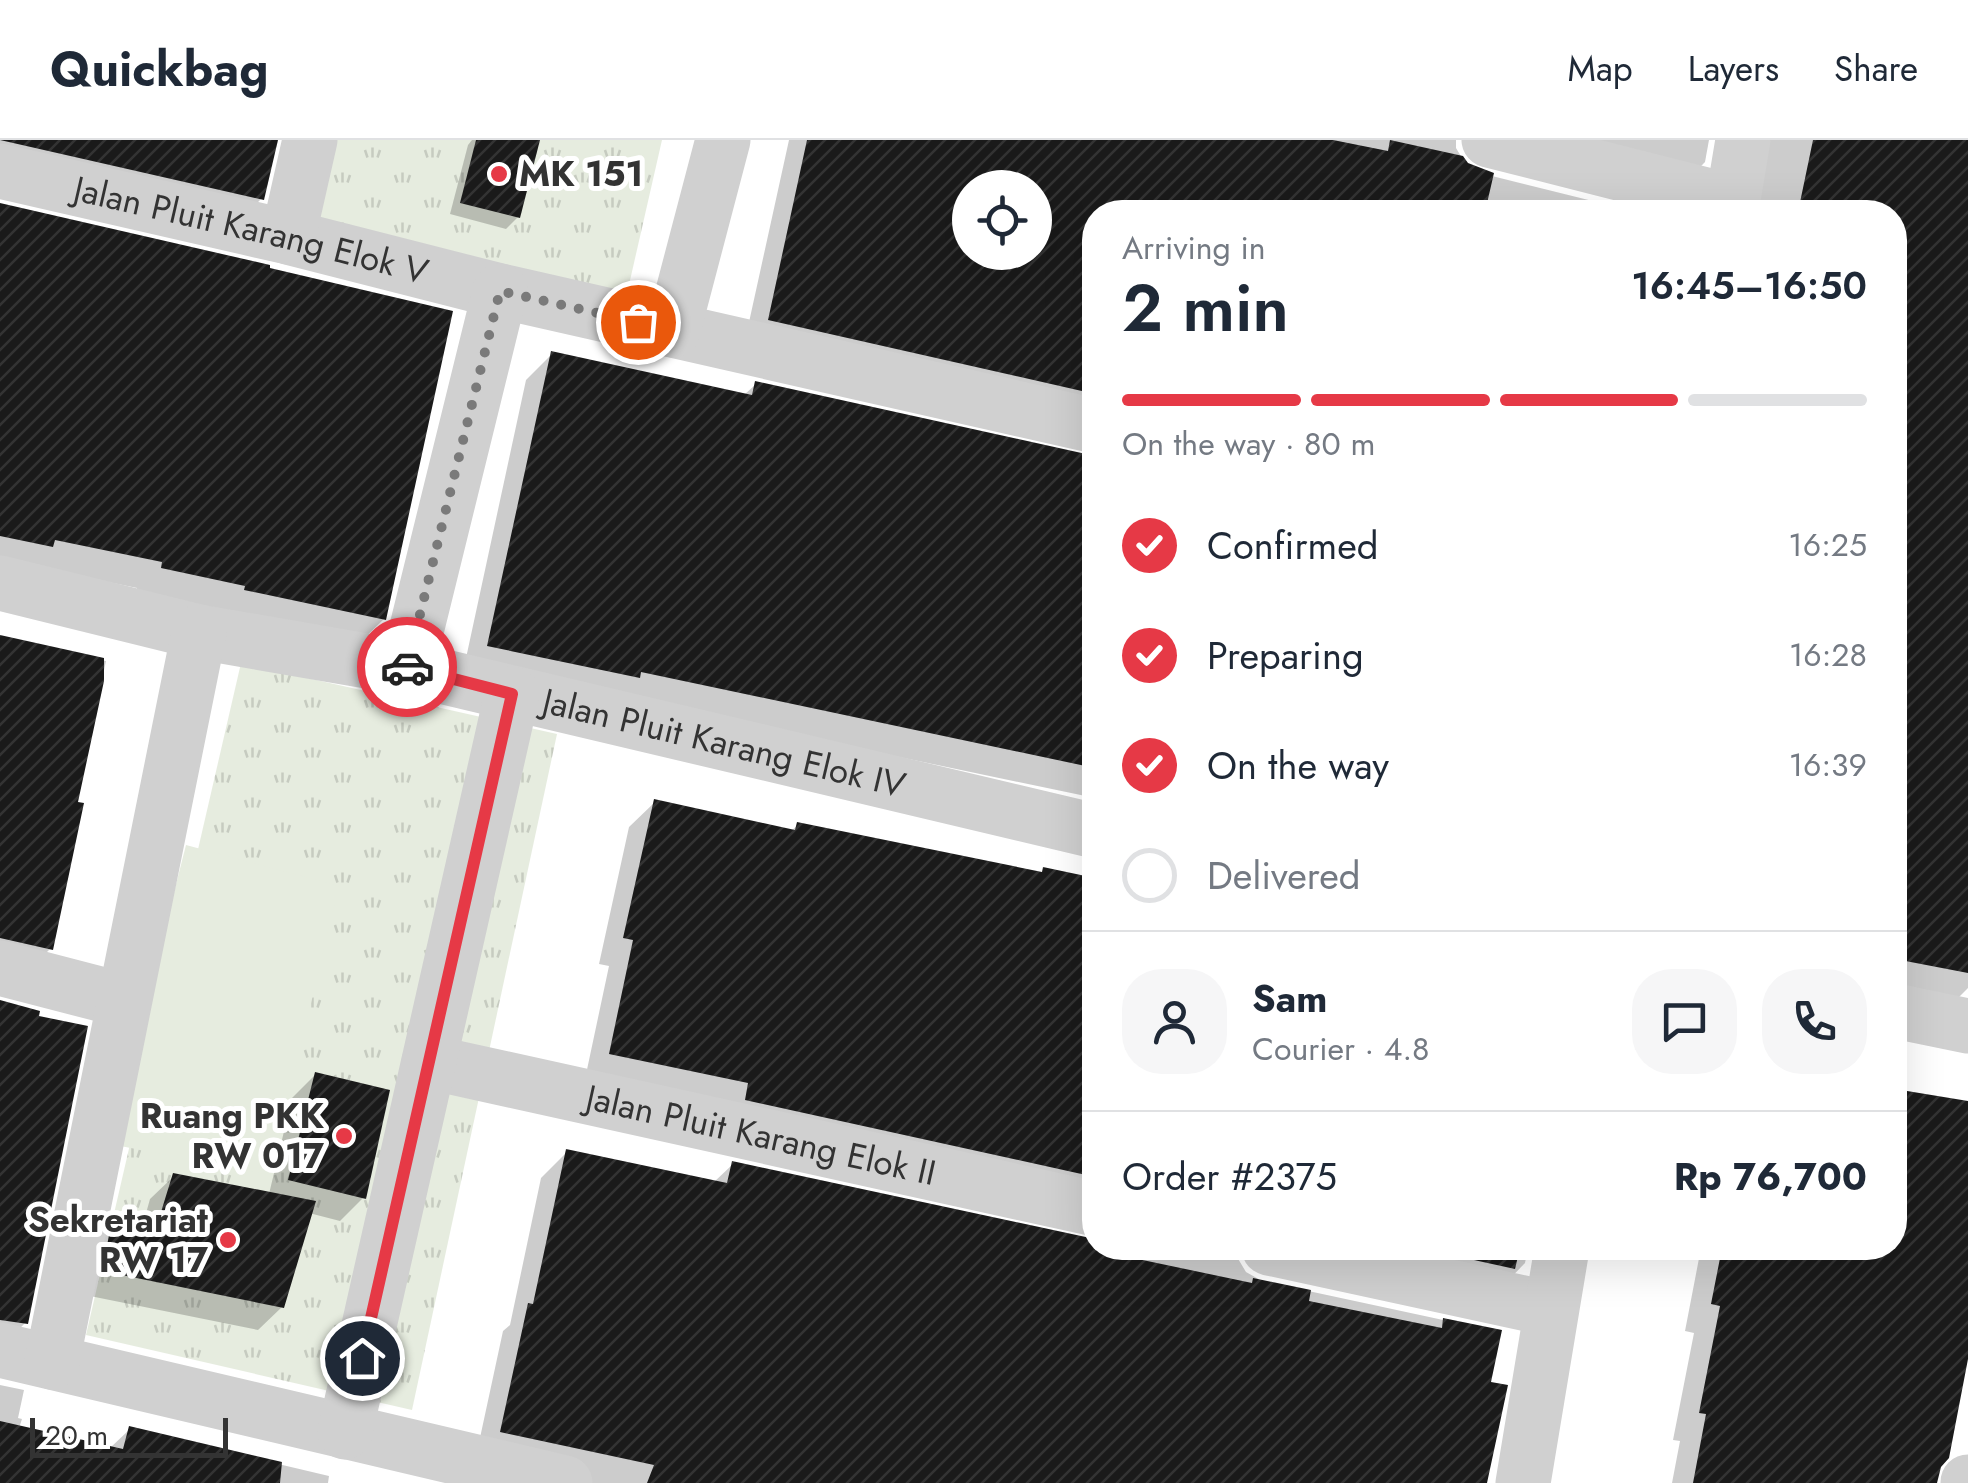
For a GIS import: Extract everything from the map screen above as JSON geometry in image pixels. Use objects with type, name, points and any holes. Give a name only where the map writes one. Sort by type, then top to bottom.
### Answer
[{"type":"street","points":[[288,237],[310,140]]},
{"type":"street","points":[[673,330],[723,140]]},
{"type":"street","points":[[1489,140],[1707,200]]},
{"type":"street","points":[[1733,200],[1743,140]]},
{"type":"street","name":"Jalan Pluit Karang Elok V","points":[[0,171],[288,237],[500,291],[1082,423]]},
{"type":"street","points":[[407,668],[500,291]]},
{"type":"street","name":"Jalan Pluit Karang Elok IV","points":[[0,583],[199,632],[407,668],[1082,828]]},
{"type":"street","points":[[52,1362],[199,632]]},
{"type":"street","points":[[345,1432],[512,694]]},
{"type":"street","points":[[0,968],[124,1000]]},
{"type":"street","points":[[1907,1013],[1968,1026]]},
{"type":"street","name":"Jalan Pluit Karang Elok II","points":[[429,1062],[1082,1206]]},
{"type":"street","points":[[1324,1260],[1551,1310]]},
{"type":"street","points":[[1522,1483],[1560,1260]]},
{"type":"street","points":[[0,1350],[565,1483]]},
{"type":"green space","points":[[326,140],[662,140],[626,298],[303,228]]},
{"type":"green space","points":[[241,663],[557,734],[412,1410],[86,1335]]},
{"type":"green space","points":[[186,845],[339,886],[270,1175],[110,1144]]},
{"type":"building","points":[[0,140],[278,140],[264,200]]},
{"type":"building","name":"MK 151","points":[[476,140],[540,140],[520,218],[460,203]]},
{"type":"building","points":[[807,140],[1333,140],[1388,151],[1390,140],[1463,156],[1468,163],[1494,173],[1488,200],[1082,200],[1082,391],[768,320]]},
{"type":"building","points":[[1813,140],[1968,140],[1968,973],[1907,961],[1907,200],[1800,200]]},
{"type":"building","points":[[0,203],[453,311],[386,620],[244,590],[245,586],[161,568],[162,562],[55,540],[53,547],[0,536]]},
{"type":"building","points":[[551,351],[752,395],[755,381],[1082,453],[1082,765],[641,672],[640,678],[487,646]]},
{"type":"building","points":[[0,635],[104,658],[104,681],[78,802],[84,803],[53,950],[0,938]]},
{"type":"building","points":[[654,799],[795,830],[797,822],[1042,872],[1043,867],[1082,875],[1082,1174],[745,1100],[748,1083],[609,1054],[633,940],[623,938]]},
{"type":"building","points":[[0,1000],[40,1011],[39,1016],[88,1026],[28,1324],[0,1320]]},
{"type":"building","name":"Ruang PKK RW 017","points":[[315,1072],[390,1090],[366,1199],[288,1180]]},
{"type":"building","points":[[1907,1091],[1968,1101],[1968,1359],[1949,1458],[1941,1467],[1937,1483],[1693,1483],[1706,1414],[1699,1413],[1720,1306],[1711,1304],[1720,1260],[1907,1260]]},
{"type":"building","points":[[566,1149],[727,1183],[732,1161],[1082,1236],[1082,1260],[1143,1260],[1252,1283],[1253,1278],[1311,1290],[1309,1301],[1442,1328],[1443,1318],[1502,1330],[1491,1382],[1508,1385],[1487,1483],[647,1483],[654,1465],[500,1432],[528,1303],[533,1304]]},
{"type":"building","name":"Sekretariat RW 17","points":[[173,1173],[316,1201],[284,1308],[102,1271],[113,1215],[157,1225]]},
{"type":"building","points":[[1474,1260],[1517,1260],[1515,1269]]},
{"type":"building","points":[[0,1421],[123,1449],[129,1426],[282,1462],[280,1483],[0,1483]]},
{"type":"way so far","points":[[407,667],[500,291],[638,322]]},
{"type":"place","name":"MK 151","points":[[499,174]]},
{"type":"place","name":"Ruang PKK RW 017","points":[[344,1136]]},
{"type":"place","name":"Sekretariat RW 17","points":[[228,1240]]},
{"type":"route","points":[[362,1358],[512,694],[407,667]]}]
